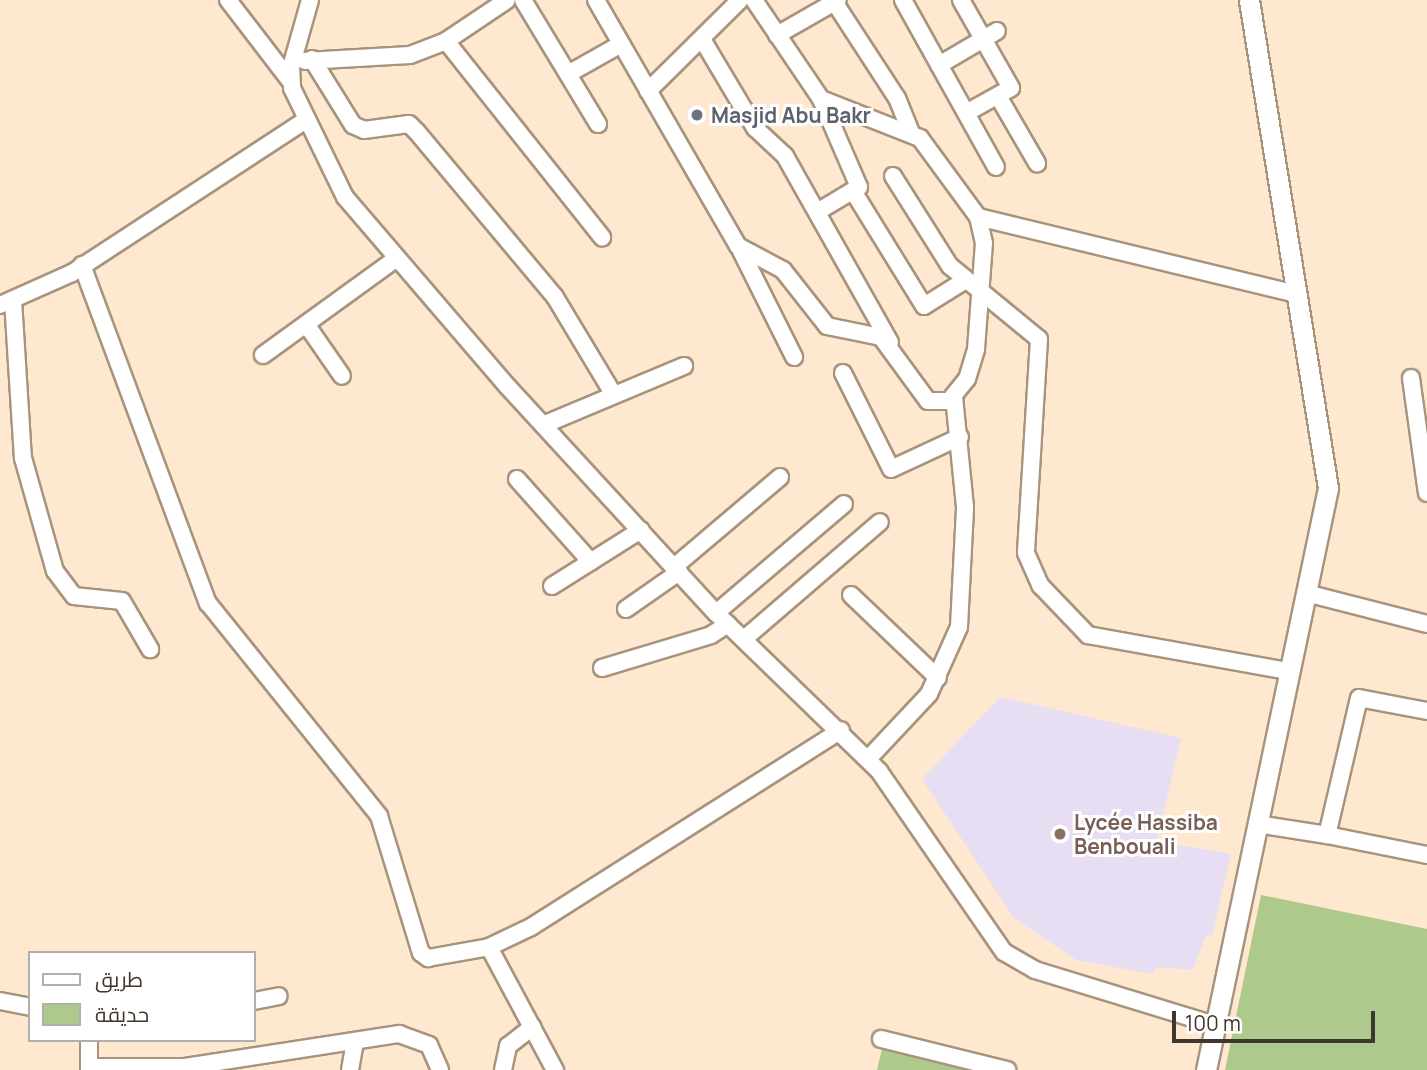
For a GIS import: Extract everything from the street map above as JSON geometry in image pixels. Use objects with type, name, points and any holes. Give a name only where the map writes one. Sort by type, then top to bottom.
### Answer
[{"type":"street","points":[[228,0],[291,74],[303,122],[345,197],[543,425],[677,570],[722,618],[841,730],[868,759],[921,824],[1004,952],[1035,970],[1215,1025]]},
{"type":"street","points":[[291,74],[310,0]]},
{"type":"street","points":[[291,74],[312,59],[391,59],[446,41],[508,0]]},
{"type":"street","points":[[523,0],[598,124]]},
{"type":"street","points":[[596,0],[738,246],[794,357]]},
{"type":"street","points":[[754,0],[821,99],[859,187],[817,212]]},
{"type":"street","points":[[902,0],[996,167]]},
{"type":"street","points":[[961,0],[990,35],[1012,88],[966,113]]},
{"type":"street","points":[[1206,1070],[1306,593],[1328,467],[1296,294],[1249,0]]},
{"type":"street","points":[[777,35],[835,1],[897,98],[911,132],[978,218],[984,243],[976,349],[954,396],[965,507],[958,627],[938,678],[868,759]]},
{"type":"street","points":[[648,91],[702,40],[732,3]]},
{"type":"street","points":[[939,65],[990,35]]},
{"type":"street","points":[[702,40],[755,128],[785,156],[896,354],[928,401],[954,396]]},
{"type":"street","points":[[446,41],[602,237]]},
{"type":"street","points":[[568,74],[621,44]]},
{"type":"street","points":[[312,59],[353,125],[364,130],[409,124],[417,132],[555,297],[614,396]]},
{"type":"street","points":[[998,96],[1037,163]]},
{"type":"street","points":[[821,99],[911,132]]},
{"type":"street","points":[[150,649],[122,601],[74,596],[55,571],[23,458],[6,303],[82,265],[303,122]]},
{"type":"street","points":[[893,176],[964,281],[981,290],[1039,338],[1026,553],[1041,586],[1088,635],[1289,671]]},
{"type":"street","points":[[853,191],[924,306],[964,281]]},
{"type":"street","points":[[978,218],[1296,294]]},
{"type":"street","points":[[738,246],[783,270],[827,326],[870,331],[896,354]]},
{"type":"street","points":[[263,355],[397,258]]},
{"type":"street","points":[[82,265],[208,603],[379,816],[421,953],[447,958],[488,947],[728,806],[841,730]]},
{"type":"street","points":[[306,324],[342,376]]},
{"type":"street","points":[[543,425],[684,366]]},
{"type":"street","points":[[843,373],[891,469],[960,437]]},
{"type":"street","points":[[1411,378],[1427,493]]},
{"type":"street","points":[[626,609],[677,570],[780,477]]},
{"type":"street","points":[[517,479],[591,562]]},
{"type":"street","points":[[601,668],[711,635],[722,618],[844,504]]},
{"type":"street","points":[[744,639],[880,522]]},
{"type":"street","points":[[552,586],[641,530]]},
{"type":"street","points":[[1306,593],[1427,624]]},
{"type":"street","points":[[851,595],[938,678]]},
{"type":"street","points":[[1327,835],[1359,698],[1427,711]]},
{"type":"street","points":[[1257,824],[1427,855]]},
{"type":"street","points":[[488,947],[555,1070]]},
{"type":"street","points":[[256,1001],[279,996]]},
{"type":"street","points":[[0,1001],[28,1007]]},
{"type":"street","points":[[503,1070],[508,1046],[532,1027]]},
{"type":"street","points":[[89,1042],[89,1068],[185,1069],[414,1035],[429,1045],[440,1070]]},
{"type":"street","points":[[881,1039],[1007,1070]]},
{"type":"street","points":[[350,1070],[355,1042]]},
{"type":"shaded area","name":"Lycée Hassiba Benbouali","points":[[1000,697],[1181,738],[1157,841],[1231,854],[1212,936],[1206,935],[1193,970],[1155,967],[1153,974],[1076,960],[1014,918],[922,779]]},
{"type":"green space","points":[[1261,895],[1427,929],[1427,1070],[1225,1070]]},
{"type":"green space","points":[[882,1049],[972,1070],[877,1070]]},
{"type":"place","name":"Masjid Abu Bakr","points":[[697,115]]},
{"type":"place","name":"Lycée Hassiba Benbouali","points":[[1060,834]]}]
